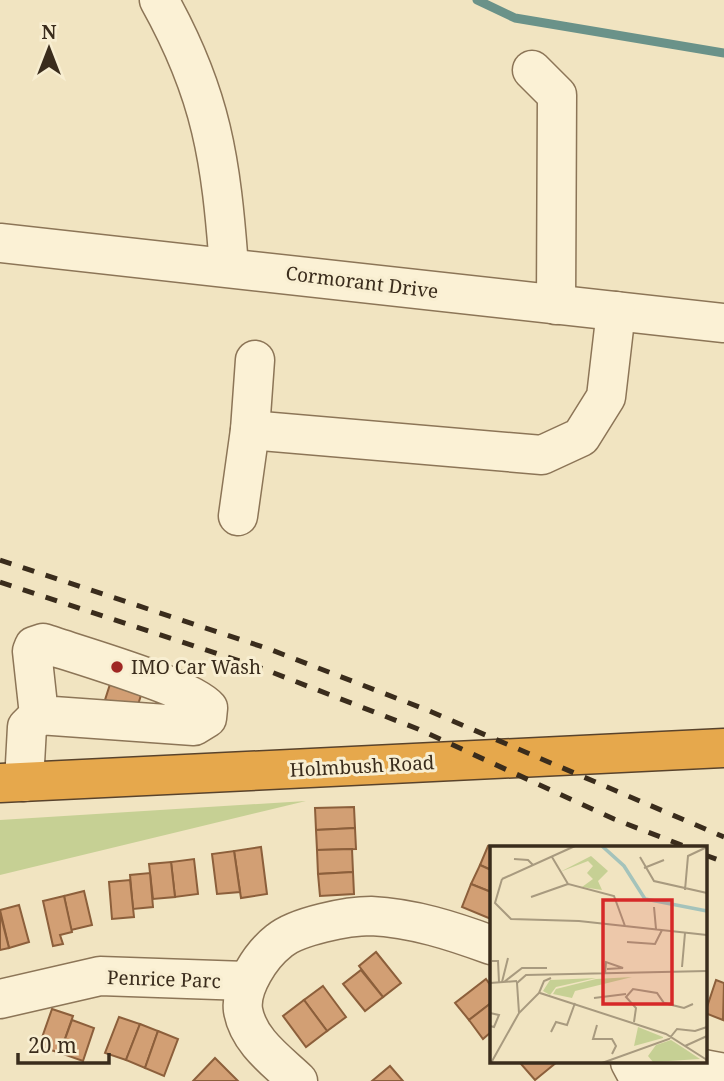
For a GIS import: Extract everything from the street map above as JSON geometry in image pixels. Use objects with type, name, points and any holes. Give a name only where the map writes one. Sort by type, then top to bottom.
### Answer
[{"type":"highway","name":"Holmbush Road","points":[[12,782],[724,748]]},
{"type":"street","points":[[159,0],[185,46],[208,106],[223,179],[229,267]]},
{"type":"street","points":[[556,305],[557,84]]},
{"type":"street","name":"Cormorant Drive","points":[[0,243],[724,323]]},
{"type":"street","points":[[250,430],[542,454],[581,438],[606,397],[616,311]]},
{"type":"street","points":[[238,516],[250,430],[255,359]]},
{"type":"street","points":[[12,782],[27,727],[39,715]]},
{"type":"street","name":"Penrice Parc","points":[[298,1081],[254,1038],[243,1009],[246,981],[279,940],[320,923],[370,916],[440,927],[490,945]]},
{"type":"street","name":"Penrice Parc","points":[[0,999],[100,976],[246,981]]},
{"type":"street","points":[[634,1072],[664,1065],[690,1066],[724,1073]]},
{"type":"green space","points":[[306,801],[0,875],[0,820]]},
{"type":"building","points":[[111,681],[142,692],[136,711],[105,700]]},
{"type":"building","points":[[354,807],[355,828],[316,830],[315,808]]},
{"type":"building","points":[[355,828],[356,849],[317,850],[316,830]]},
{"type":"building","points":[[488,846],[490,847],[490,870],[480,865]]},
{"type":"building","points":[[261,847],[267,894],[241,898],[234,851]]},
{"type":"building","points":[[352,849],[353,872],[318,874],[317,850]]},
{"type":"building","points":[[234,851],[240,892],[217,894],[212,854]]},
{"type":"building","points":[[194,859],[198,894],[175,897],[171,862]]},
{"type":"building","points":[[171,862],[175,897],[153,899],[149,864]]},
{"type":"building","points":[[480,865],[490,870],[490,892],[471,884]]},
{"type":"building","points":[[353,872],[354,894],[320,896],[318,874]]},
{"type":"building","points":[[150,873],[153,907],[133,909],[130,875]]},
{"type":"building","points":[[130,880],[134,917],[112,919],[109,882]]},
{"type":"building","points":[[471,884],[490,892],[490,919],[462,907]]},
{"type":"building","points":[[84,891],[92,925],[71,930],[64,896]]},
{"type":"building","points":[[64,896],[72,932],[60,935],[63,944],[53,946],[43,901]]},
{"type":"building","points":[[19,905],[29,942],[9,948],[0,910]]},
{"type":"building","points":[[0,913],[9,948],[0,950]]},
{"type":"building","points":[[376,952],[401,983],[383,997],[359,966]]},
{"type":"building","points":[[361,970],[383,997],[365,1011],[343,984]]},
{"type":"building","points":[[486,979],[490,985],[490,1004],[469,1020],[455,1003]]},
{"type":"building","points":[[716,980],[724,983],[723,1020],[706,1013]]},
{"type":"building","points":[[323,986],[346,1017],[327,1031],[304,1000]]},
{"type":"building","points":[[304,1000],[327,1031],[306,1047],[283,1016]]},
{"type":"building","points":[[490,1004],[490,1033],[483,1039],[469,1020]]},
{"type":"building","points":[[52,1009],[73,1016],[60,1053],[39,1046]]},
{"type":"building","points":[[119,1017],[140,1024],[126,1060],[105,1053]]},
{"type":"building","points":[[72,1020],[94,1028],[83,1061],[60,1053]]},
{"type":"building","points":[[140,1024],[158,1031],[145,1068],[126,1060]]},
{"type":"building","points":[[158,1031],[178,1039],[164,1076],[145,1068]]},
{"type":"building","points":[[215,1058],[238,1081],[193,1081]]},
{"type":"building","points":[[521,1064],[555,1064],[535,1080]]},
{"type":"building","points":[[390,1066],[403,1081],[372,1081]]},
{"type":"waterway","points":[[477,0],[515,18],[724,53]]},
{"type":"railway","points":[[0,560],[269,649],[427,710],[724,837]]},
{"type":"railway","points":[[0,582],[261,668],[418,729],[614,819],[684,846]]},
{"type":"railway","points":[[706,855],[724,862]]},
{"type":"place","name":"IMO Car Wash","points":[[117,667]]}]
